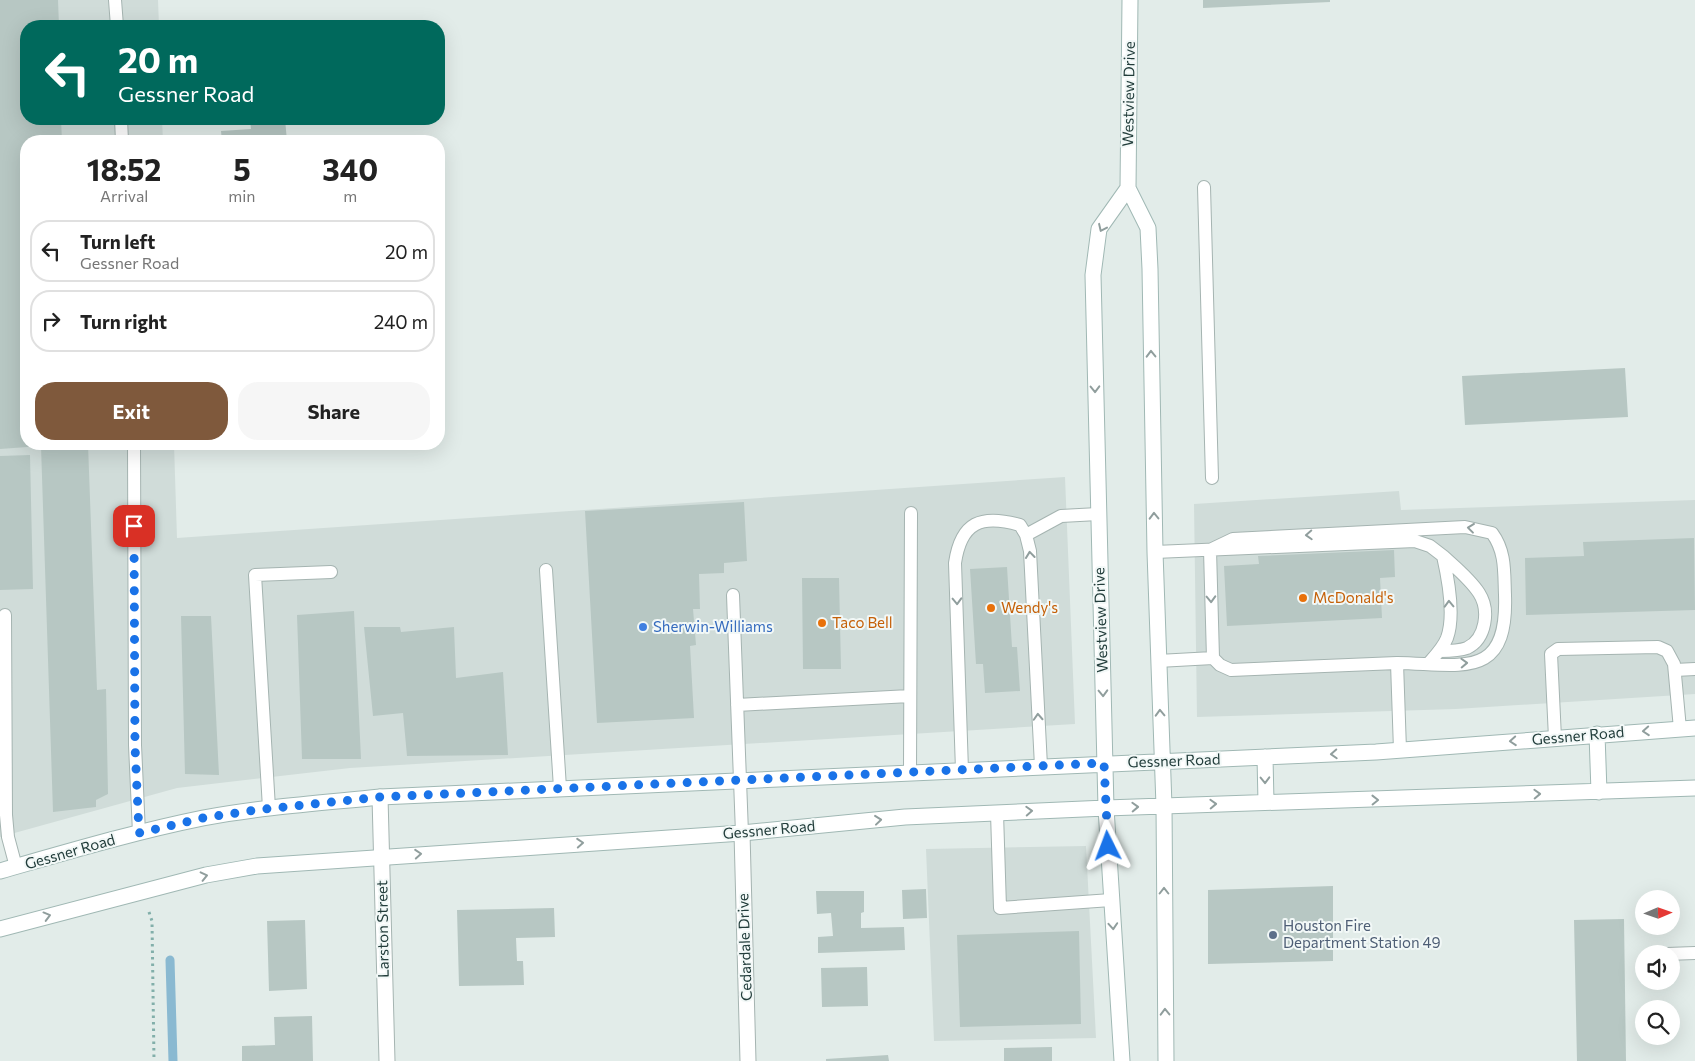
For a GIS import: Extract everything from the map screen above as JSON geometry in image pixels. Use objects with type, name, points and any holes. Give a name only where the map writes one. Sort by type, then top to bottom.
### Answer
[{"type":"main road","name":"Westview Drive","points":[[1130,0],[1128,188],[1148,228],[1154,552],[1164,806],[1166,1061]]},
{"type":"main road","name":"Westview Drive","points":[[1122,1061],[1104,763],[1093,275],[1099,229],[1128,188]]},
{"type":"main road","name":"Gessner Road","points":[[0,871],[139,833],[203,818],[269,808],[380,797],[1400,750],[1688,728]]},
{"type":"main road","points":[[1597,734],[1599,792]]},
{"type":"main road","points":[[1265,757],[1266,802]]},
{"type":"main road","name":"Gessner Road","points":[[0,928],[206,875],[257,866],[742,833],[905,817],[1266,802],[1695,788]]},
{"type":"main road","name":"Larston Street","points":[[380,797],[387,1061]]},
{"type":"main road","name":"Cedardale Drive","points":[[742,833],[748,1061]]},
{"type":"lane","points":[[115,0],[116,20]]},
{"type":"lane","points":[[1204,187],[1212,478]]},
{"type":"lane","points":[[134,450],[135,746],[139,833]]},
{"type":"lane","points":[[910,513],[910,772]]},
{"type":"lane","points":[[1026,535],[1061,516],[1098,514]]},
{"type":"lane","points":[[962,770],[955,563],[958,548],[969,526],[976,522],[1010,522],[1020,525],[1026,535],[1030,551],[1041,766]]},
{"type":"lane","points":[[1465,526],[1492,533],[1500,543],[1504,555],[1506,620],[1494,653],[1486,659],[1470,664],[1397,663],[1231,670],[1220,665],[1213,658],[1210,550],[1233,539],[1465,526]]},
{"type":"lane","points":[[1154,552],[1415,541],[1430,546],[1443,556],[1479,594],[1484,606],[1484,622],[1477,642],[1465,649],[1440,651]]},
{"type":"lane","points":[[1428,664],[1440,651],[1447,638],[1450,624],[1448,580],[1443,556]]},
{"type":"lane","points":[[546,570],[560,788]]},
{"type":"lane","points":[[269,808],[255,575],[331,572]]},
{"type":"lane","points":[[733,595],[742,833]]},
{"type":"lane","points":[[5,615],[6,815],[8,837],[16,867]]},
{"type":"lane","points":[[1555,738],[1552,654],[1558,649],[1658,647],[1667,651],[1675,670],[1688,728]]},
{"type":"lane","points":[[1158,661],[1213,658]]},
{"type":"lane","points":[[1397,663],[1400,750]]},
{"type":"lane","points":[[1675,670],[1695,669]]},
{"type":"lane","points":[[737,705],[910,696]]},
{"type":"lane","points":[[997,813],[1000,908],[1111,900]]},
{"type":"lane","points":[[1680,954],[1695,953]]},
{"type":"path","points":[[142,891],[152,921],[154,1061]]},
{"type":"shaded area","points":[[0,0],[158,0],[159,20],[20,20],[20,125],[162,125],[163,135],[20,135],[20,450],[174,450],[177,538],[1065,477],[1075,724],[350,768],[177,788],[0,837]]},
{"type":"shaded area","points":[[1399,491],[1401,510],[1695,500],[1695,694],[1456,709],[1197,717],[1194,504]]},
{"type":"shaded area","points":[[1086,846],[1096,1038],[934,1041],[926,849]]},
{"type":"building","points":[[0,0],[58,0],[59,20],[20,20],[20,125],[61,125],[62,135],[20,135],[20,448],[0,449]]},
{"type":"building","points":[[1203,0],[1330,0],[1330,2],[1203,8]]},
{"type":"building","points":[[251,125],[286,125],[286,135],[221,135],[221,131],[251,129]]},
{"type":"building","points":[[1625,368],[1628,417],[1465,425],[1462,376]]},
{"type":"building","points":[[41,450],[88,450],[97,690],[106,689],[108,794],[96,800],[96,807],[53,812]]},
{"type":"building","points":[[30,455],[33,589],[0,590],[0,456]]},
{"type":"building","name":"Sherwin-Williams","points":[[744,502],[747,561],[724,563],[724,573],[699,574],[700,609],[693,609],[696,645],[690,646],[694,718],[597,723],[585,511]]},
{"type":"building","points":[[1694,538],[1695,610],[1526,615],[1525,558],[1584,556],[1583,542]]},
{"type":"building","name":"McDonald's","points":[[1394,550],[1395,577],[1380,578],[1382,618],[1227,626],[1224,566],[1259,564],[1258,556]]},
{"type":"building","name":"Wendy's","points":[[1007,567],[1012,647],[1017,647],[1020,691],[985,693],[983,664],[976,664],[970,569]]},
{"type":"building","name":"Taco Bell","points":[[802,578],[839,578],[841,669],[803,669]]},
{"type":"building","points":[[354,611],[361,759],[302,759],[297,615]]},
{"type":"building","points":[[181,616],[211,616],[219,775],[185,774]]},
{"type":"building","points":[[364,627],[400,627],[401,632],[454,627],[456,678],[503,672],[508,755],[407,756],[403,713],[373,716]]},
{"type":"building","name":"Houston Fire Department Station 49","points":[[1333,886],[1333,961],[1208,964],[1208,890]]},
{"type":"building","points":[[926,889],[927,918],[903,919],[902,890]]},
{"type":"building","points":[[816,891],[864,891],[864,912],[861,913],[861,928],[904,927],[905,950],[818,953],[818,937],[833,936],[831,913],[817,914]]},
{"type":"building","points":[[554,908],[555,937],[516,938],[517,961],[523,961],[524,985],[459,986],[457,910]]},
{"type":"building","points":[[1624,919],[1626,1061],[1577,1061],[1574,920]]},
{"type":"building","points":[[305,920],[307,989],[269,991],[267,921]]},
{"type":"building","points":[[1079,931],[1081,1024],[960,1027],[957,935]]},
{"type":"building","points":[[867,967],[868,1006],[822,1007],[821,968]]},
{"type":"building","points":[[312,1016],[313,1061],[242,1061],[242,1046],[275,1045],[274,1017]]},
{"type":"building","points":[[1052,1047],[1052,1061],[1004,1061],[1004,1048]]},
{"type":"building","points":[[888,1055],[889,1061],[826,1061],[826,1059]]},
{"type":"waterway","points":[[170,960],[173,1061]]},
{"type":"place","name":"McDonald's","points":[[1303,598]]},
{"type":"place","name":"Wendy's","points":[[991,608]]},
{"type":"place","name":"Taco Bell","points":[[822,623]]},
{"type":"place","name":"Sherwin-Williams","points":[[643,627]]},
{"type":"place","name":"Houston Fire Department Station 49","points":[[1273,935]]},
{"type":"route","points":[[134,526],[135,746],[139,833],[203,818],[256,810],[380,797],[1104,763],[1108,846]]}]
